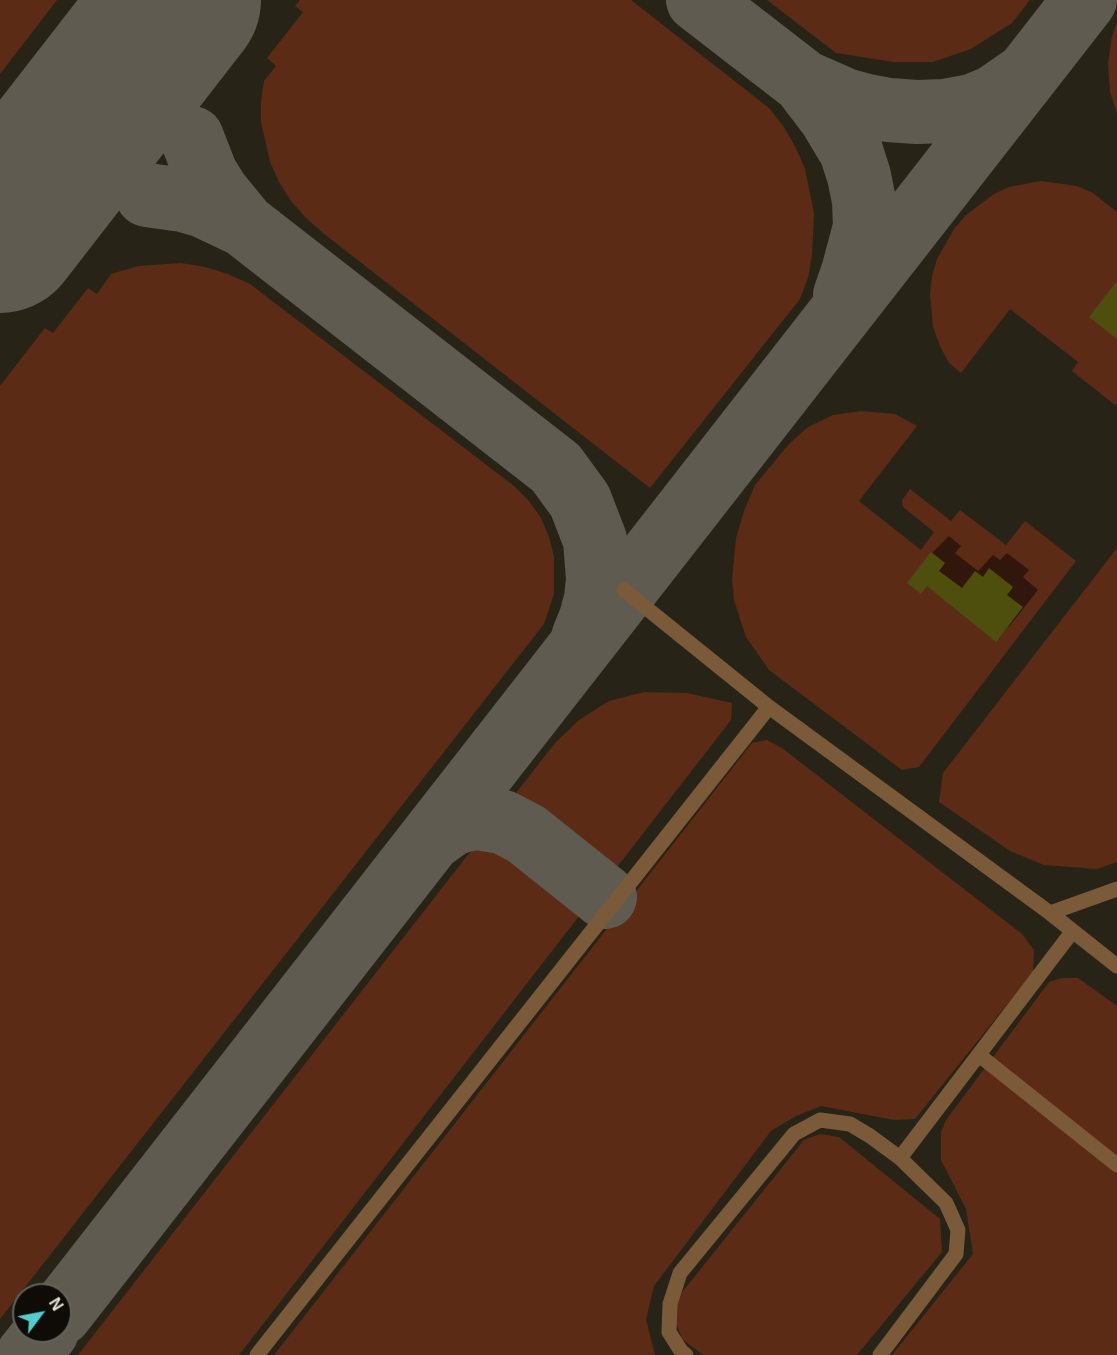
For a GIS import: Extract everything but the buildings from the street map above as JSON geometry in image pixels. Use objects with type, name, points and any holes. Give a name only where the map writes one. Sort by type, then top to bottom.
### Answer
[{"type":"lane","points":[[624,590],[769,707],[1050,913],[1117,966]]},
{"type":"lane","points":[[257,1355],[769,707]]},
{"type":"lane","points":[[1050,913],[1117,889]]},
{"type":"lane","points":[[900,1158],[1072,932]]},
{"type":"lane","points":[[979,1055],[1117,1165]]},
{"type":"lane","points":[[686,1355],[669,1332],[670,1304],[680,1273],[794,1134],[820,1120],[850,1124],[900,1158],[946,1203],[958,1230],[956,1254],[880,1355]]},
{"type":"shaded area","points":[[0,0],[57,0],[0,74]]},
{"type":"shaded area","points":[[300,0],[631,0],[769,108],[784,127],[805,169],[814,213],[812,256],[808,278],[800,299],[650,488],[323,233],[291,201],[270,162],[261,122],[261,101],[264,81],[276,66],[267,58],[303,12],[295,6]]},
{"type":"shaded area","points":[[767,0],[1030,0],[1012,23],[971,49],[933,62],[894,62],[836,53]]},
{"type":"shaded area","points":[[1117,22],[1117,113],[1110,92],[1108,64],[1112,36]]},
{"type":"shaded area","points":[[1041,181],[1077,186],[1093,193],[1117,212],[1117,403],[1115,405],[1072,371],[1078,362],[1010,309],[961,373],[949,363],[933,327],[930,293],[932,276],[937,259],[954,229],[966,215],[994,194],[1009,187]]},
{"type":"shaded area","points":[[181,263],[228,274],[250,284],[514,486],[541,518],[549,537],[554,557],[554,594],[544,624],[28,1283],[12,1283],[12,1304],[0,1319],[0,386],[45,328],[53,333],[88,288],[97,294],[111,274],[138,266]]},
{"type":"shaded area","points":[[861,411],[895,414],[917,426],[859,501],[921,550],[934,532],[903,507],[902,500],[910,489],[951,521],[960,510],[1006,545],[1025,521],[1076,561],[919,767],[902,770],[769,670],[746,637],[734,600],[732,579],[736,538],[755,485],[789,444],[808,427],[833,415]]},
{"type":"shaded area","points":[[1117,548],[1117,862],[1097,869],[1044,865],[1010,851],[939,802],[943,773]]},
{"type":"shaded area","points":[[644,692],[687,693],[732,703],[731,720],[239,1355],[78,1355],[555,743],[579,720],[609,701]]},
{"type":"shaded area","points":[[767,740],[782,748],[1022,934],[1034,950],[1033,972],[915,1119],[894,1120],[821,1106],[796,1116],[771,1131],[654,1286],[646,1319],[655,1355],[274,1355],[752,743]]},
{"type":"shaded area","points":[[1062,978],[1078,978],[1117,1006],[1117,1355],[892,1355],[973,1254],[966,1209],[941,1160],[941,1132],[946,1120],[1049,982]]},
{"type":"shaded area","points":[[820,1134],[839,1137],[940,1219],[942,1252],[857,1355],[703,1355],[682,1339],[676,1323],[676,1305],[683,1291],[804,1140]]},
{"type":"taxiway","points":[[698,0],[804,82],[830,116],[851,151],[864,201],[865,227],[845,295]]},
{"type":"taxiway","points":[[72,1299],[1085,0]]},
{"type":"taxiway","points":[[804,82],[845,100],[867,106],[917,112],[945,111],[972,106],[994,97],[1023,77]]},
{"type":"taxiway","points":[[192,138],[206,174],[217,192],[244,225]]},
{"type":"taxiway","points":[[147,195],[183,200],[204,206],[244,225],[556,468],[580,501],[595,540],[598,579],[596,599],[583,638]]},
{"type":"taxiway","points":[[431,839],[452,824],[465,820],[477,818],[503,822],[526,834],[605,897]]},
{"type":"taxiway","points":[[28,1355],[38,1343]]},
{"type":"runway","points":[[0,232],[180,0]]}]
